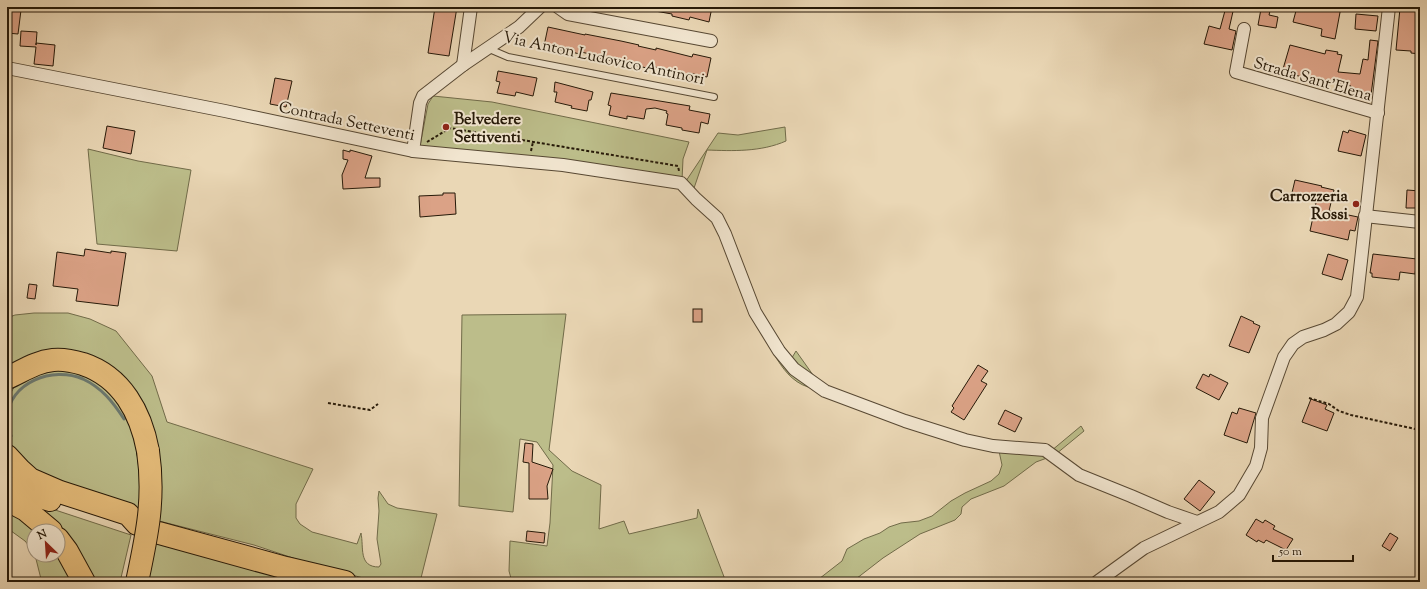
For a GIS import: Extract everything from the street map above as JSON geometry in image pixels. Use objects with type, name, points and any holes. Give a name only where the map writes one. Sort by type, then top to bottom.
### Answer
[{"type":"highway","points":[[10,380],[25,368],[42,362],[64,360],[87,366],[99,372],[116,384],[129,400],[146,436],[152,482],[146,537],[137,582]]},
{"type":"highway","points":[[7,456],[30,479],[60,492],[128,514],[136,525],[7,487]]},
{"type":"highway","points":[[7,500],[26,510],[41,523]]},
{"type":"highway","points":[[159,533],[286,568],[345,582]]},
{"type":"highway","points":[[66,551],[84,582]]},
{"type":"street","points":[[463,65],[471,7]]},
{"type":"street","name":"Via Anton Ludovico Antinori","points":[[413,151],[420,103],[423,96],[463,65],[519,27],[540,7]]},
{"type":"street","points":[[558,7],[568,14],[712,41]]},
{"type":"street","name":"Strada Sant'Elena","points":[[1097,582],[1144,548],[1219,512],[1239,495],[1256,466],[1261,448],[1262,418],[1284,357],[1293,344],[1303,337],[1336,324],[1349,312],[1357,297],[1389,7]]},
{"type":"street","name":"Strada Sant'Elena","points":[[1244,29],[1236,72],[1378,113]]},
{"type":"street","name":"Contrada Setteventi","points":[[7,68],[225,111],[413,151],[563,165],[682,184]]},
{"type":"street","points":[[682,184],[717,218],[725,234],[755,312],[779,351],[794,369],[825,391],[905,421],[965,440],[992,446],[1046,450],[1079,475],[1168,512],[1197,522]]},
{"type":"street","points":[[1365,216],[1420,222]]},
{"type":"lane","name":"Via Anton Ludovico Antinori","points":[[488,48],[508,57],[714,97]]},
{"type":"path","points":[[413,151],[450,128],[678,166],[682,184]]},
{"type":"path","points":[[1309,398],[1329,404],[1334,409],[1351,415],[1420,430]]},
{"type":"path","points":[[328,403],[370,410],[378,404]]},
{"type":"green space","points":[[433,96],[492,102],[689,142],[683,159],[682,180],[420,146],[428,104]]},
{"type":"green space","points":[[785,127],[786,141],[776,145],[747,150],[707,150],[692,194],[684,184],[718,133],[738,135]]},
{"type":"green space","points":[[88,149],[138,161],[191,170],[177,251],[97,244]]},
{"type":"green space","points":[[34,313],[68,313],[90,319],[116,331],[152,376],[167,422],[313,469],[296,504],[296,518],[300,524],[312,532],[357,544],[361,533],[363,555],[368,564],[372,566],[379,567],[381,564],[377,539],[379,491],[388,504],[397,508],[437,514],[420,582],[382,582],[367,579],[314,565],[254,545],[159,521],[161,479],[112,370],[7,369],[7,318],[15,315]]},
{"type":"green space","points":[[566,314],[549,450],[572,471],[601,485],[599,529],[624,521],[629,534],[697,518],[698,509],[726,582],[512,582],[509,571],[510,541],[547,546],[550,523],[553,465],[537,442],[520,439],[513,512],[459,506],[462,315]]},
{"type":"green space","points":[[796,351],[818,382],[811,384],[808,387],[797,382],[784,369],[774,354],[790,361]]},
{"type":"green space","points":[[70,369],[106,386],[133,425],[139,469],[139,511],[43,479],[7,446],[7,400],[13,389],[20,382],[43,371]]},
{"type":"green space","points":[[1081,426],[1084,431],[1056,454],[1051,451]]},
{"type":"green space","points":[[999,451],[1034,452],[1047,458],[1036,462],[1004,486],[971,499],[962,507],[961,514],[955,520],[920,534],[883,558],[852,582],[815,582],[842,561],[847,549],[864,539],[880,533],[889,527],[901,523],[919,521],[932,516],[951,501],[991,481],[999,474],[1002,465]]},
{"type":"green space","points":[[28,501],[131,535],[120,582],[87,582],[66,553],[66,523],[44,523]]},
{"type":"green space","points":[[7,505],[26,523],[26,542],[25,541],[7,528]]},
{"type":"green space","points":[[155,541],[312,582],[146,582]]},
{"type":"green space","points":[[37,563],[63,563],[75,582],[40,582],[41,579]]},
{"type":"building","points":[[435,7],[457,7],[449,56],[428,53]]},
{"type":"building","points":[[656,7],[712,7],[709,22],[690,17],[689,20],[672,16],[672,14],[655,11]]},
{"type":"building","points":[[1226,7],[1234,7],[1229,29],[1236,31],[1232,50],[1204,44],[1209,26],[1220,29]]},
{"type":"building","points":[[1297,7],[1341,7],[1335,39],[1321,36],[1322,29],[1293,22]]},
{"type":"building","points":[[7,8],[21,10],[18,34],[7,33]]},
{"type":"building","points":[[1400,8],[1420,10],[1420,54],[1411,53],[1411,51],[1396,50]]},
{"type":"building","points":[[1261,9],[1270,11],[1269,15],[1278,17],[1276,28],[1258,25]]},
{"type":"building","points":[[1356,14],[1378,16],[1376,31],[1355,29]]},
{"type":"building","points":[[548,27],[621,41],[656,50],[656,48],[692,57],[693,54],[711,58],[707,77],[689,73],[687,77],[652,66],[651,69],[617,59],[616,62],[581,52],[580,54],[544,46]]},
{"type":"building","points":[[21,31],[37,32],[36,43],[55,45],[53,66],[34,64],[36,47],[20,46]]},
{"type":"building","points":[[1370,40],[1378,41],[1371,95],[1350,93],[1351,86],[1306,76],[1306,78],[1291,74],[1291,71],[1283,69],[1290,45],[1325,54],[1326,50],[1338,52],[1337,54],[1342,55],[1338,72],[1360,74],[1363,59],[1368,60]]},
{"type":"building","points":[[498,71],[537,78],[533,96],[516,92],[515,96],[497,93],[500,82],[496,81]]},
{"type":"building","points":[[275,78],[292,81],[286,107],[270,104]]},
{"type":"building","points":[[555,82],[593,92],[591,100],[589,100],[587,111],[571,108],[572,106],[555,102],[557,92],[554,92]]},
{"type":"building","points":[[611,93],[690,106],[689,110],[710,114],[708,124],[701,122],[699,133],[682,130],[682,128],[666,125],[668,114],[666,113],[667,111],[655,108],[646,109],[644,119],[627,116],[627,119],[609,115],[611,106],[608,105]]},
{"type":"building","points":[[107,126],[135,131],[131,154],[103,148]]},
{"type":"building","points":[[1349,130],[1366,135],[1361,156],[1338,151],[1343,131],[1348,133]]},
{"type":"building","points":[[343,150],[350,152],[350,150],[372,156],[365,178],[380,178],[380,187],[343,189],[342,175],[348,160],[343,159]]},
{"type":"building","points":[[1295,180],[1334,190],[1329,211],[1358,217],[1355,231],[1350,230],[1348,240],[1310,231],[1316,203],[1291,197]]},
{"type":"building","points":[[1407,190],[1420,191],[1420,208],[1406,208]]},
{"type":"building","points":[[443,193],[455,193],[456,214],[420,217],[419,196],[443,195]]},
{"type":"building","points":[[85,249],[111,253],[111,251],[126,253],[118,306],[76,301],[78,289],[53,286],[57,252],[84,256]]},
{"type":"building","points":[[1328,254],[1348,260],[1342,280],[1322,274]]},
{"type":"building","points":[[1373,254],[1417,259],[1415,274],[1400,272],[1399,280],[1372,277],[1372,273],[1370,273]]},
{"type":"building","points":[[29,284],[37,285],[35,299],[27,298]]},
{"type":"building","points":[[693,309],[702,309],[702,322],[693,322]]},
{"type":"building","points":[[1241,316],[1260,326],[1249,353],[1229,346]]},
{"type":"building","points":[[978,365],[988,371],[981,381],[987,384],[964,420],[951,412],[954,408],[952,406]]},
{"type":"building","points":[[1203,374],[1209,377],[1210,374],[1228,383],[1219,400],[1196,388]]},
{"type":"building","points":[[1311,399],[1327,405],[1325,409],[1334,413],[1327,431],[1302,422]]},
{"type":"building","points":[[1239,408],[1256,413],[1247,443],[1224,435],[1232,412],[1237,414]]},
{"type":"building","points":[[1005,410],[1022,418],[1015,432],[998,424]]},
{"type":"building","points":[[525,443],[533,444],[532,462],[553,469],[547,486],[548,499],[529,499],[529,463],[523,462]]},
{"type":"building","points":[[1199,480],[1215,492],[1200,511],[1184,499]]},
{"type":"building","points":[[1256,519],[1263,523],[1265,520],[1275,526],[1273,529],[1293,539],[1286,550],[1266,540],[1264,543],[1258,540],[1257,542],[1246,535]]},
{"type":"building","points":[[527,531],[545,533],[544,543],[526,541]]},
{"type":"building","points":[[1390,533],[1398,538],[1390,551],[1382,546]]},
{"type":"waterway","points":[[11,436],[7,418],[10,405],[24,386],[34,380],[46,376],[71,375],[83,379],[101,391],[116,407],[124,419]]},
{"type":"place","name":"Belvedere Settiventi","points":[[446,127]]},
{"type":"place","name":"Carrozzeria Rossi","points":[[1356,204]]}]
